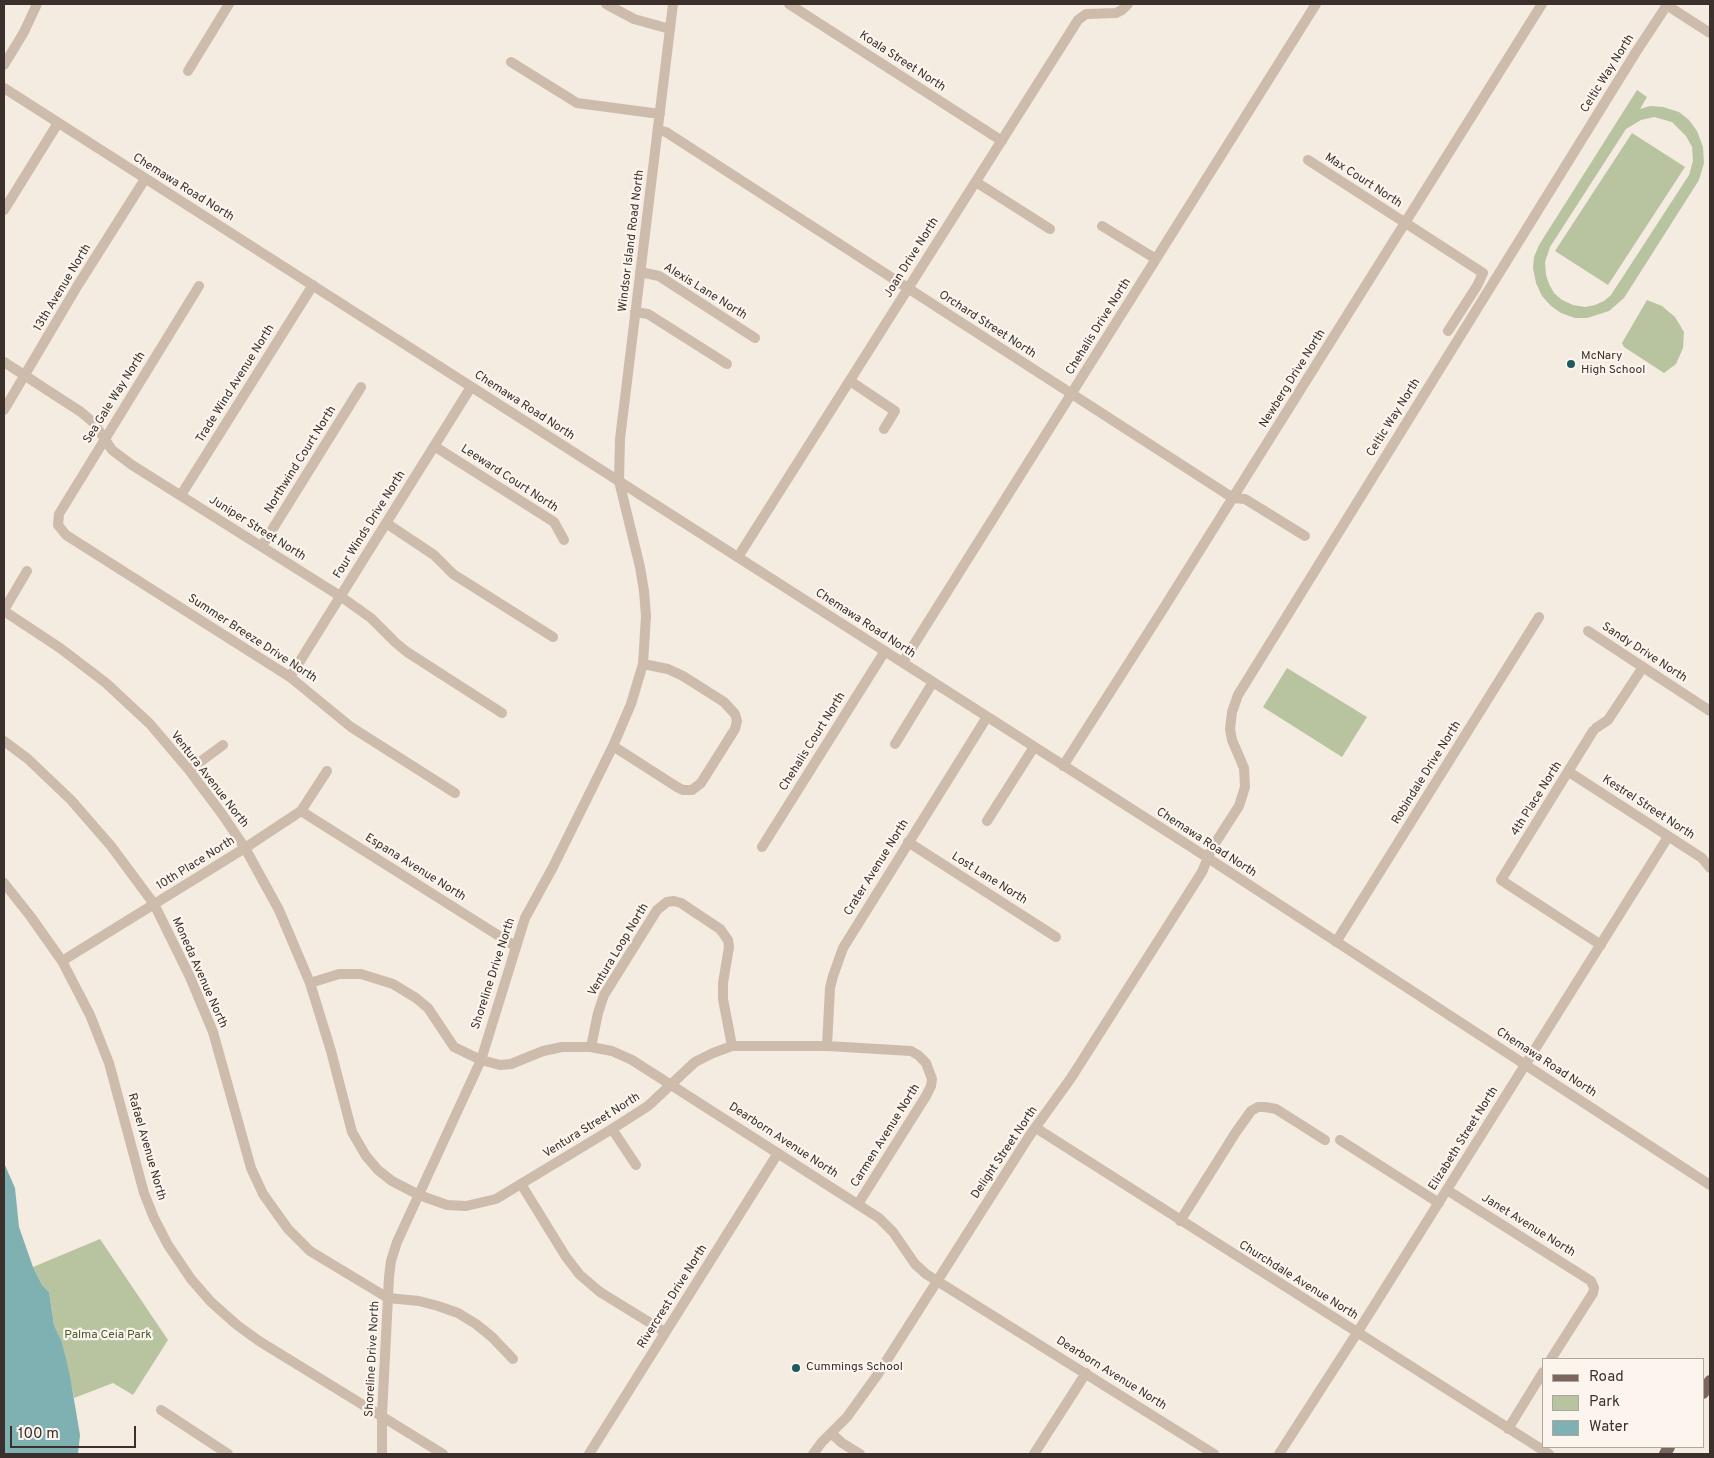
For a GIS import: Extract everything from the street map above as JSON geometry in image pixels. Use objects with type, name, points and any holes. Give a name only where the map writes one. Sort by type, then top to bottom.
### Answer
[{"type":"street","points":[[4,65],[24,32],[37,4]]},
{"type":"street","points":[[188,71],[228,4]]},
{"type":"street","points":[[606,4],[634,19],[670,29]]},
{"type":"street","name":"Windsor Island Road North","points":[[619,481],[620,439],[673,4]]},
{"type":"street","name":"Koala Street North","points":[[790,4],[1002,140]]},
{"type":"street","name":"Joan Drive North","points":[[738,557],[1082,16],[1086,14],[1116,13],[1128,4]]},
{"type":"street","name":"Chehalis Drive North","points":[[903,662],[1316,4]]},
{"type":"street","name":"Newberg Drive North","points":[[1063,766],[1542,4]]},
{"type":"street","points":[[1666,4],[1710,33]]},
{"type":"street","name":"Celtic Way North","points":[[1208,859],[1212,848],[1239,806],[1245,786],[1244,768],[1232,740],[1230,729],[1232,712],[1238,695],[1666,4]]},
{"type":"street","points":[[511,62],[577,103],[660,114]]},
{"type":"street","name":"Chemawa Road North","points":[[4,88],[903,662],[1710,1185]]},
{"type":"street","points":[[4,210],[58,123]]},
{"type":"street","name":"Orchard Street North","points":[[658,130],[666,132],[1233,498],[1245,499],[1305,536]]},
{"type":"street","name":"Max Court North","points":[[1308,160],[1483,273],[1477,286],[1448,331]]},
{"type":"street","name":"13th Avenue North","points":[[4,410],[78,285],[146,179]]},
{"type":"street","points":[[976,182],[1050,229]]},
{"type":"street","points":[[1102,226],[1156,259]]},
{"type":"street","name":"Alexis Lane North","points":[[640,272],[659,276],[755,338]]},
{"type":"street","name":"Trade Wind Avenue North","points":[[181,495],[313,285]]},
{"type":"street","name":"Sea Gale Way North","points":[[58,525],[59,514],[199,286]]},
{"type":"street","points":[[635,312],[648,314],[727,364]]},
{"type":"street","name":"Juniper Street North","points":[[4,362],[81,412],[94,423],[112,450],[132,465],[340,596],[371,618],[407,652],[502,713]]},
{"type":"street","points":[[850,381],[896,410],[884,429]]},
{"type":"street","name":"Four Winds Drive North","points":[[290,677],[471,386]]},
{"type":"street","name":"Northwind Court North","points":[[262,546],[361,387]]},
{"type":"street","name":"Leeward Court North","points":[[434,446],[554,522],[564,540]]},
{"type":"street","name":"Shoreline Drive North","points":[[382,1454],[388,1298],[391,1261],[397,1242],[481,1060],[525,918],[562,850],[613,746],[631,704],[642,664],[646,616],[644,591],[619,481]]},
{"type":"street","points":[[386,523],[434,555],[452,574],[553,637]]},
{"type":"street","name":"Summer Breeze Drive North","points":[[58,525],[66,535],[290,677],[351,727],[455,793]]},
{"type":"street","points":[[4,610],[27,571]]},
{"type":"street","name":"Ventura Avenue North","points":[[4,610],[60,648],[106,684],[150,724],[189,770],[222,814],[245,848],[279,910],[310,983],[331,1050],[352,1132],[366,1156],[378,1170],[392,1181],[419,1195]]},
{"type":"street","name":"Robindale Drive North","points":[[1336,942],[1539,617]]},
{"type":"street","name":"Sandy Drive North","points":[[1588,631],[1710,711]]},
{"type":"street","name":"Chehalis Court North","points":[[762,847],[885,651]]},
{"type":"street","points":[[613,746],[677,787],[684,790],[692,790],[701,783],[735,729],[737,721],[735,714],[724,702],[683,676],[668,669],[642,664]]},
{"type":"street","name":"4th Place North","points":[[1601,945],[1501,880],[1595,730],[1608,720],[1643,667]]},
{"type":"street","points":[[895,744],[933,682]]},
{"type":"street","name":"Crater Avenue North","points":[[827,1046],[830,988],[839,958],[859,921],[987,717]]},
{"type":"street","name":"Moneda Avenue North","points":[[4,741],[28,759],[71,800],[110,846],[154,904],[190,977],[213,1032],[252,1168],[263,1194],[288,1229],[310,1251],[388,1298]]},
{"type":"street","points":[[189,770],[223,745]]},
{"type":"street","points":[[987,821],[1034,747]]},
{"type":"street","name":"10th Place North","points":[[62,961],[245,848],[301,811],[327,771]]},
{"type":"street","name":"Kestrel Street North","points":[[1569,772],[1702,858],[1710,868]]},
{"type":"street","name":"Espana Avenue North","points":[[301,811],[515,946]]},
{"type":"street","name":"Elizabeth Street North","points":[[1279,1454],[1439,1203],[1668,836]]},
{"type":"street","name":"Lost Lane North","points":[[908,842],[1056,937]]},
{"type":"street","name":"Delight Street North","points":[[813,1454],[857,1404],[878,1374],[1036,1128],[1077,1070],[1182,905],[1208,859]]},
{"type":"street","name":"Rafael Avenue North","points":[[4,883],[32,917],[62,961],[90,1015],[102,1044],[144,1193],[168,1245],[191,1279],[211,1302],[259,1341],[443,1454]]},
{"type":"street","name":"Ventura Loop North","points":[[591,1047],[604,995],[657,910],[667,902],[674,901],[681,902],[720,929],[728,940],[729,947],[723,983],[732,1046]]},
{"type":"street","name":"Dearborn Avenue North","points":[[310,983],[339,974],[361,974],[393,984],[428,1008],[454,1048],[481,1060],[506,1066],[543,1051],[562,1047],[591,1047],[612,1051],[632,1060],[879,1218],[893,1232],[915,1264],[937,1281],[1214,1454]]},
{"type":"street","name":"Ventura Street North","points":[[419,1195],[447,1205],[466,1206],[496,1199],[648,1106],[695,1062],[732,1046],[827,1046],[902,1050],[918,1055]]},
{"type":"street","name":"Carmen Avenue North","points":[[858,1204],[931,1086],[930,1070],[918,1055]]},
{"type":"street","points":[[1180,1221],[1236,1132],[1251,1111],[1258,1107],[1276,1109],[1325,1140]]},
{"type":"street","name":"Churchdale Avenue North","points":[[1036,1128],[1549,1454]]},
{"type":"street","points":[[612,1129],[636,1164]]},
{"type":"street","points":[[1340,1140],[1439,1203]]},
{"type":"street","name":"Rivercrest Drive North","points":[[589,1454],[778,1153]]},
{"type":"street","points":[[521,1184],[566,1257],[580,1275],[600,1292],[665,1332]]},
{"type":"street","name":"Janet Avenue North","points":[[1447,1190],[1587,1278],[1593,1285],[1593,1293],[1552,1358]]},
{"type":"street","points":[[388,1298],[419,1301],[458,1313],[492,1337],[513,1359]]},
{"type":"street","points":[[1034,1454],[1086,1373]]},
{"type":"street","points":[[1508,1428],[1542,1374]]},
{"type":"street","points":[[161,1410],[228,1454]]},
{"type":"street","points":[[831,1433],[842,1443],[860,1454]]},
{"type":"green space","points":[[1637,90],[1647,97],[1640,109],[1650,106],[1663,107],[1679,112],[1689,120],[1697,131],[1703,147],[1704,163],[1699,180],[1624,298],[1609,311],[1587,318],[1575,318],[1561,313],[1551,306],[1542,296],[1536,283],[1533,268],[1534,257],[1539,245]],"holes":[[[1654,117],[1672,122],[1686,136],[1692,147],[1693,161],[1689,175],[1611,295],[1604,301],[1585,307],[1573,305],[1562,300],[1554,293],[1546,275],[1545,262],[1550,247],[1626,129],[1641,120]]]},
{"type":"green space","points":[[1632,133],[1685,167],[1608,285],[1555,251]]},
{"type":"green space","points":[[1647,300],[1662,306],[1675,317],[1684,332],[1683,348],[1676,364],[1664,373],[1624,347],[1622,343]]},
{"type":"green space","points":[[1287,668],[1367,717],[1342,757],[1263,707]]},
{"type":"green space","name":"Palma Ceia Park","points":[[100,1239],[168,1340],[133,1395],[113,1383],[74,1398],[62,1342],[54,1325],[49,1292],[42,1285],[33,1267]]},
{"type":"water","points":[[4,1163],[15,1188],[19,1227],[33,1267],[42,1285],[49,1292],[54,1325],[62,1342],[80,1435],[78,1454],[4,1454]]},
{"type":"place","name":"McNary High School","points":[[1571,364]]},
{"type":"place","name":"Cummings School","points":[[796,1368]]}]
